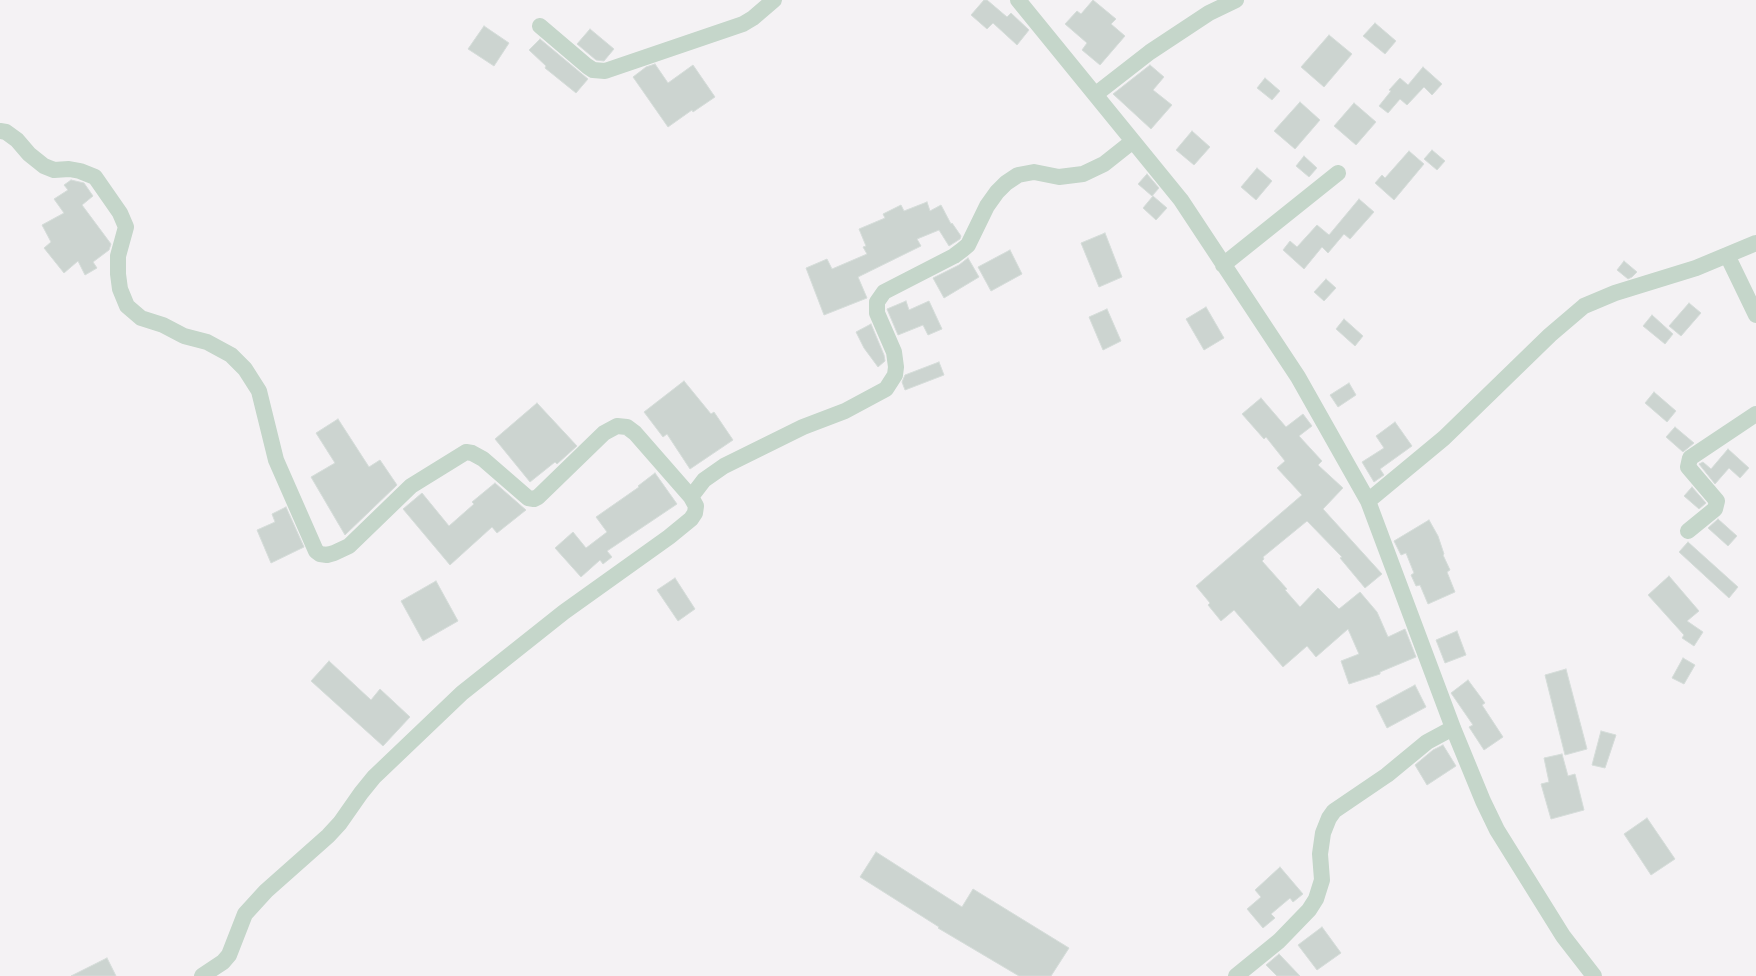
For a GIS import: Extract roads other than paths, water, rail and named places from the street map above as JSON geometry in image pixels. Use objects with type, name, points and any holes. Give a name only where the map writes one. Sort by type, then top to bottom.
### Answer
[{"type":"street","points":[[540,26],[587,66],[593,70],[605,71],[742,24],[753,18],[774,0]]},
{"type":"street","points":[[1018,0],[1181,200],[1298,377],[1368,501],[1453,728],[1483,801],[1509,851],[1563,936],[1594,976]]},
{"type":"street","points":[[1096,94],[1150,52],[1209,13],[1236,0]]},
{"type":"street","points":[[0,131],[6,132],[17,140],[29,154],[44,166],[54,170],[69,169],[80,171],[95,177],[120,213],[126,227],[118,256],[118,274],[120,289],[127,306],[141,318],[163,325],[184,336],[207,342],[231,355],[245,369],[259,391],[276,460],[316,551],[320,554],[327,555],[349,546],[411,486],[466,452],[483,459],[528,498],[534,499],[604,433],[617,426],[627,427],[635,433],[691,497],[696,506],[695,513],[691,519],[669,537],[564,612],[462,693],[374,777],[328,836],[266,891],[245,914],[229,955],[223,962],[202,976]]},
{"type":"street","points":[[691,497],[704,480],[724,466],[804,427],[846,411],[886,389],[895,376],[896,367],[894,352],[877,313],[876,306],[880,296],[884,292],[962,250],[972,237],[987,206],[1006,183],[1018,175],[1027,172],[1059,177],[1083,174],[1104,164],[1133,141]]},
{"type":"street","points":[[1223,265],[1338,173]]},
{"type":"street","points":[[1368,501],[1444,438],[1550,335],[1584,306],[1615,293],[1696,268],[1756,243]]},
{"type":"street","points":[[1727,255],[1756,314]]},
{"type":"street","points":[[1688,531],[1715,508],[1717,501],[1688,467],[1690,458],[1756,414]]},
{"type":"street","points":[[1236,976],[1278,941],[1309,910],[1316,899],[1322,880],[1320,854],[1323,833],[1334,811],[1387,775],[1427,742],[1453,728]]}]
